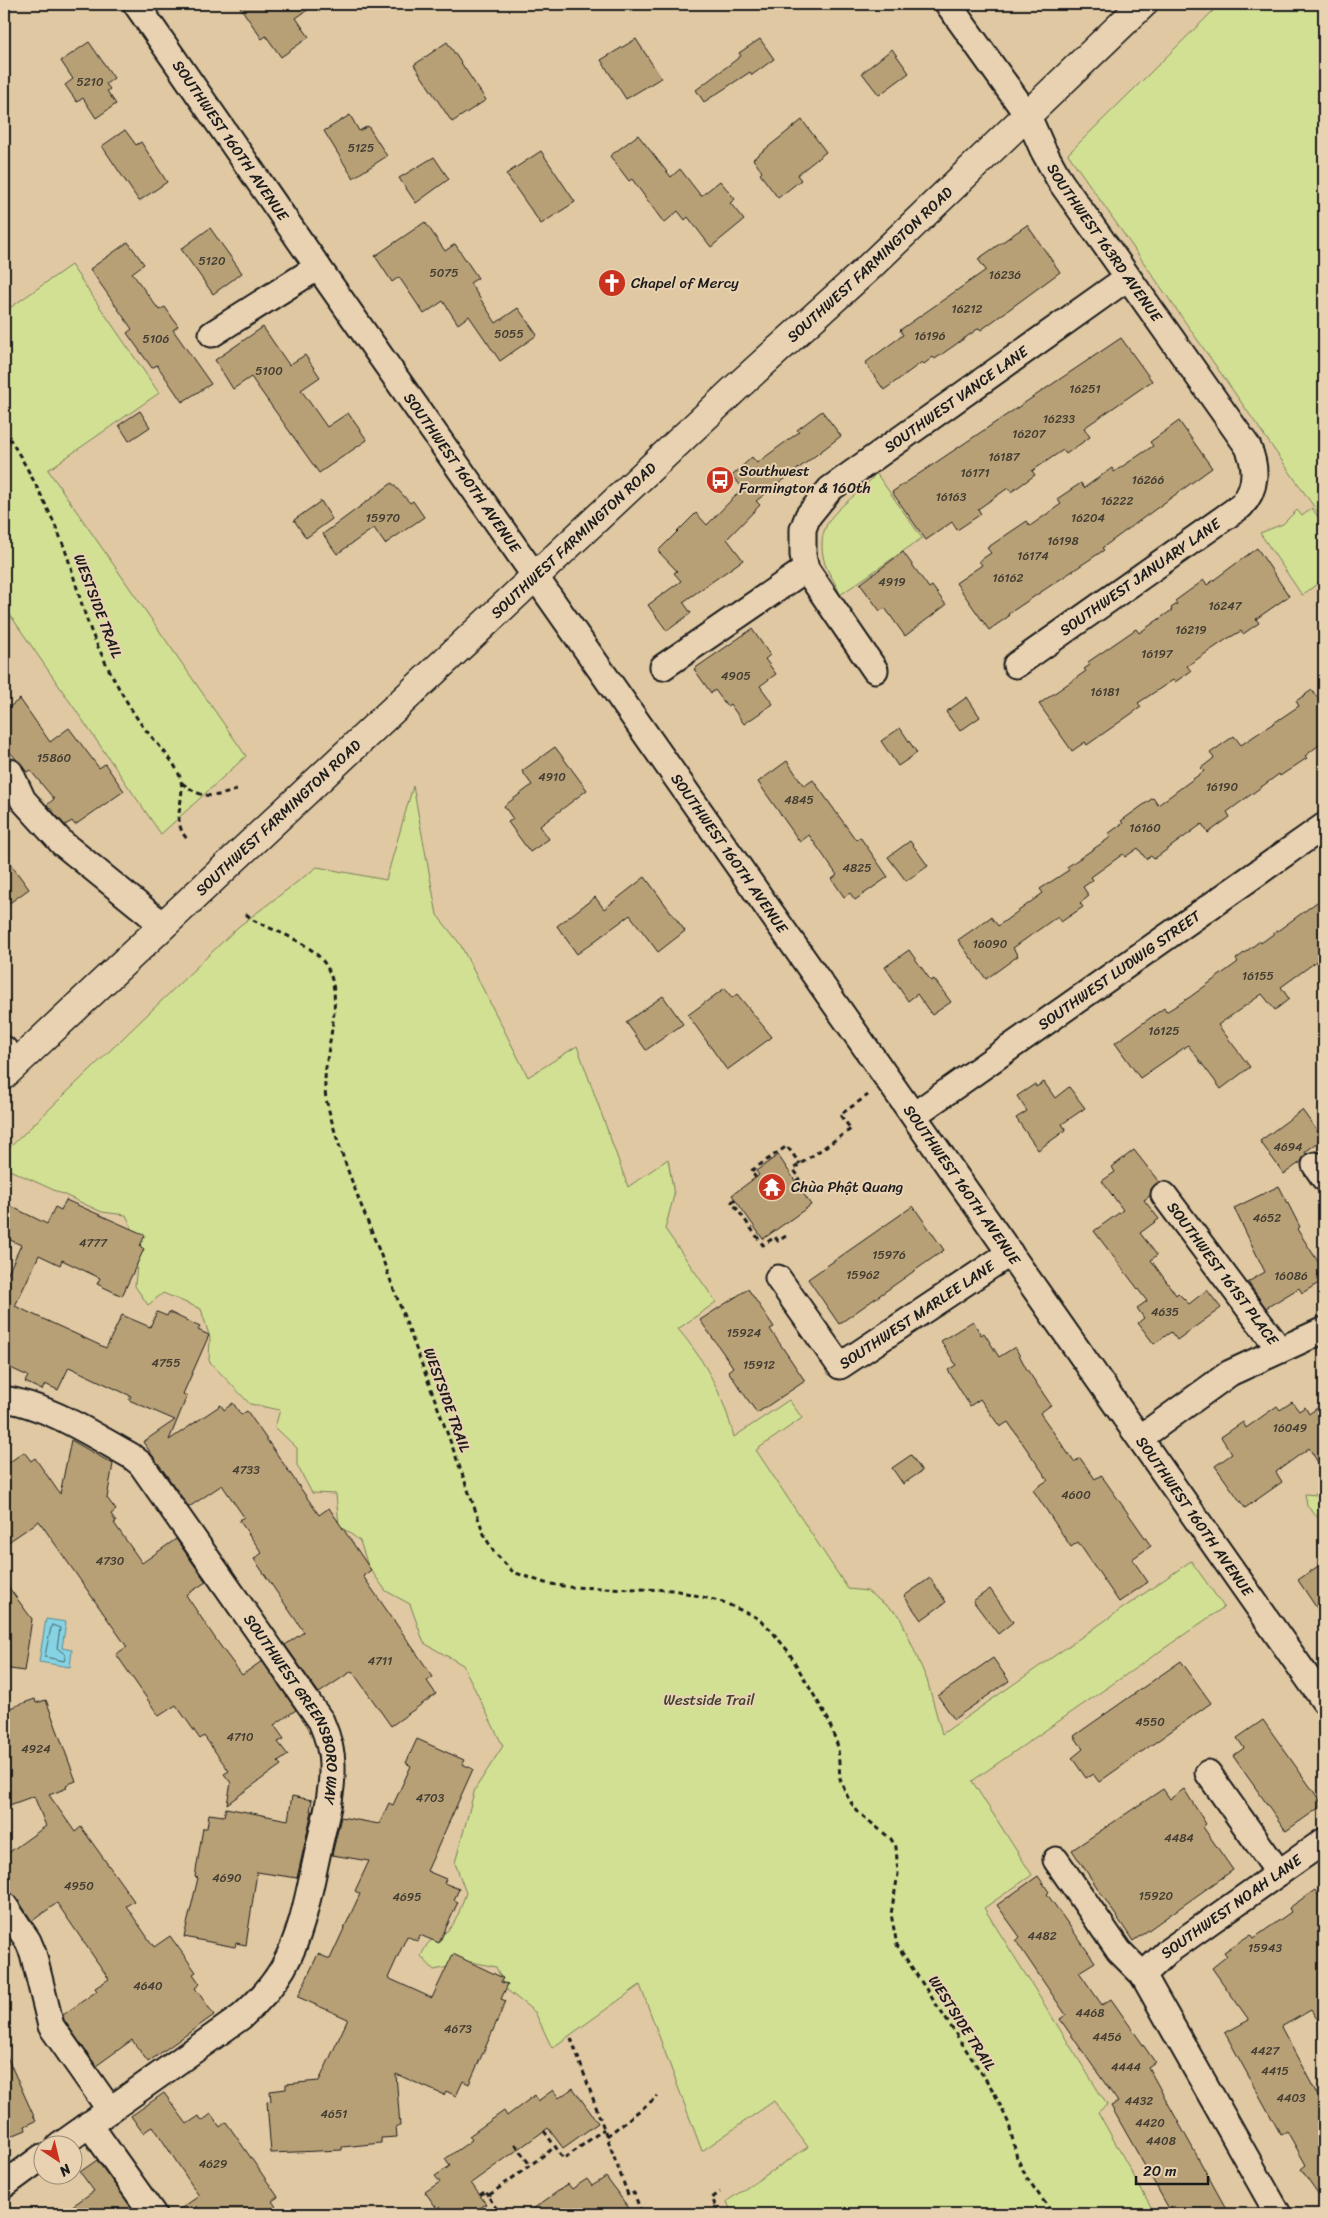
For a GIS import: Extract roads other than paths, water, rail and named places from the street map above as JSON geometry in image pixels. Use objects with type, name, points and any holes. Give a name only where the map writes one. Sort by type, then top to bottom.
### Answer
[{"type":"main road","name":"SOUTHWEST FARMINGTON ROAD","points":[[8,1062],[164,925],[866,270],[1143,4]]},
{"type":"street","name":"SOUTHWEST 160TH AVENUE","points":[[136,4],[535,577],[1140,1438],[1317,1675],[1324,1702]]},
{"type":"street","name":"SOUTHWEST 163RD AVENUE","points":[[948,4],[1028,116],[1042,150],[1060,181],[1248,447],[1254,464],[1254,482]]},
{"type":"street","points":[[212,334],[318,267]]},
{"type":"street","name":"SOUTHWEST VANCE LANE","points":[[806,569],[801,545],[803,529],[808,516],[830,489],[1127,278]]},
{"type":"street","name":"SOUTHWEST JANUARY LANE","points":[[1016,665],[1241,506],[1247,499],[1254,482]]},
{"type":"street","points":[[663,667],[806,569],[875,670]]},
{"type":"street","points":[[10,772],[23,800],[62,843],[164,925]]},
{"type":"street","name":"SOUTHWEST LUDWIG STREET","points":[[914,1115],[1324,826]]},
{"type":"street","name":"SOUTHWEST 161ST PLACE","points":[[1164,1195],[1280,1350]]},
{"type":"street","name":"SOUTHWEST MARLEE LANE","points":[[778,1278],[840,1366],[1010,1253]]},
{"type":"street","points":[[1140,1438],[1230,1373],[1324,1330]]},
{"type":"street","name":"SOUTHWEST GREENSBORO WAY","points":[[4,1399],[60,1418],[131,1456],[141,1464],[309,1702],[321,1721],[330,1750],[331,1792],[305,1912],[300,1931],[279,1974],[266,1993],[241,2017],[73,2136]]},
{"type":"street","points":[[1208,1773],[1279,1873]]},
{"type":"street","name":"SOUTHWEST NOAH LANE","points":[[1143,1975],[1166,1952],[1324,1841]]},
{"type":"street","points":[[1056,1860],[1119,1951],[1143,1975],[1278,2214]]},
{"type":"street","points":[[4,1905],[28,1941],[33,1953],[51,2026],[110,2110]]},
{"type":"street","points":[[89,2124],[153,2214]]},
{"type":"street","points":[[4,2185],[32,2164]]},
{"type":"water","points":[[46,1619],[66,1622],[62,1648],[72,1650],[70,1667],[39,1662]]},
{"type":"place","name":"Chapel of Mercy","points":[[612,283]]},
{"type":"place","name":"Southwest Farmington & 160th","points":[[720,480]]},
{"type":"place","name":"Chùa Phật Quang","points":[[772,1187]]},
{"type":"park label","name":"Westside Trail","points":[[709,1700]]}]
